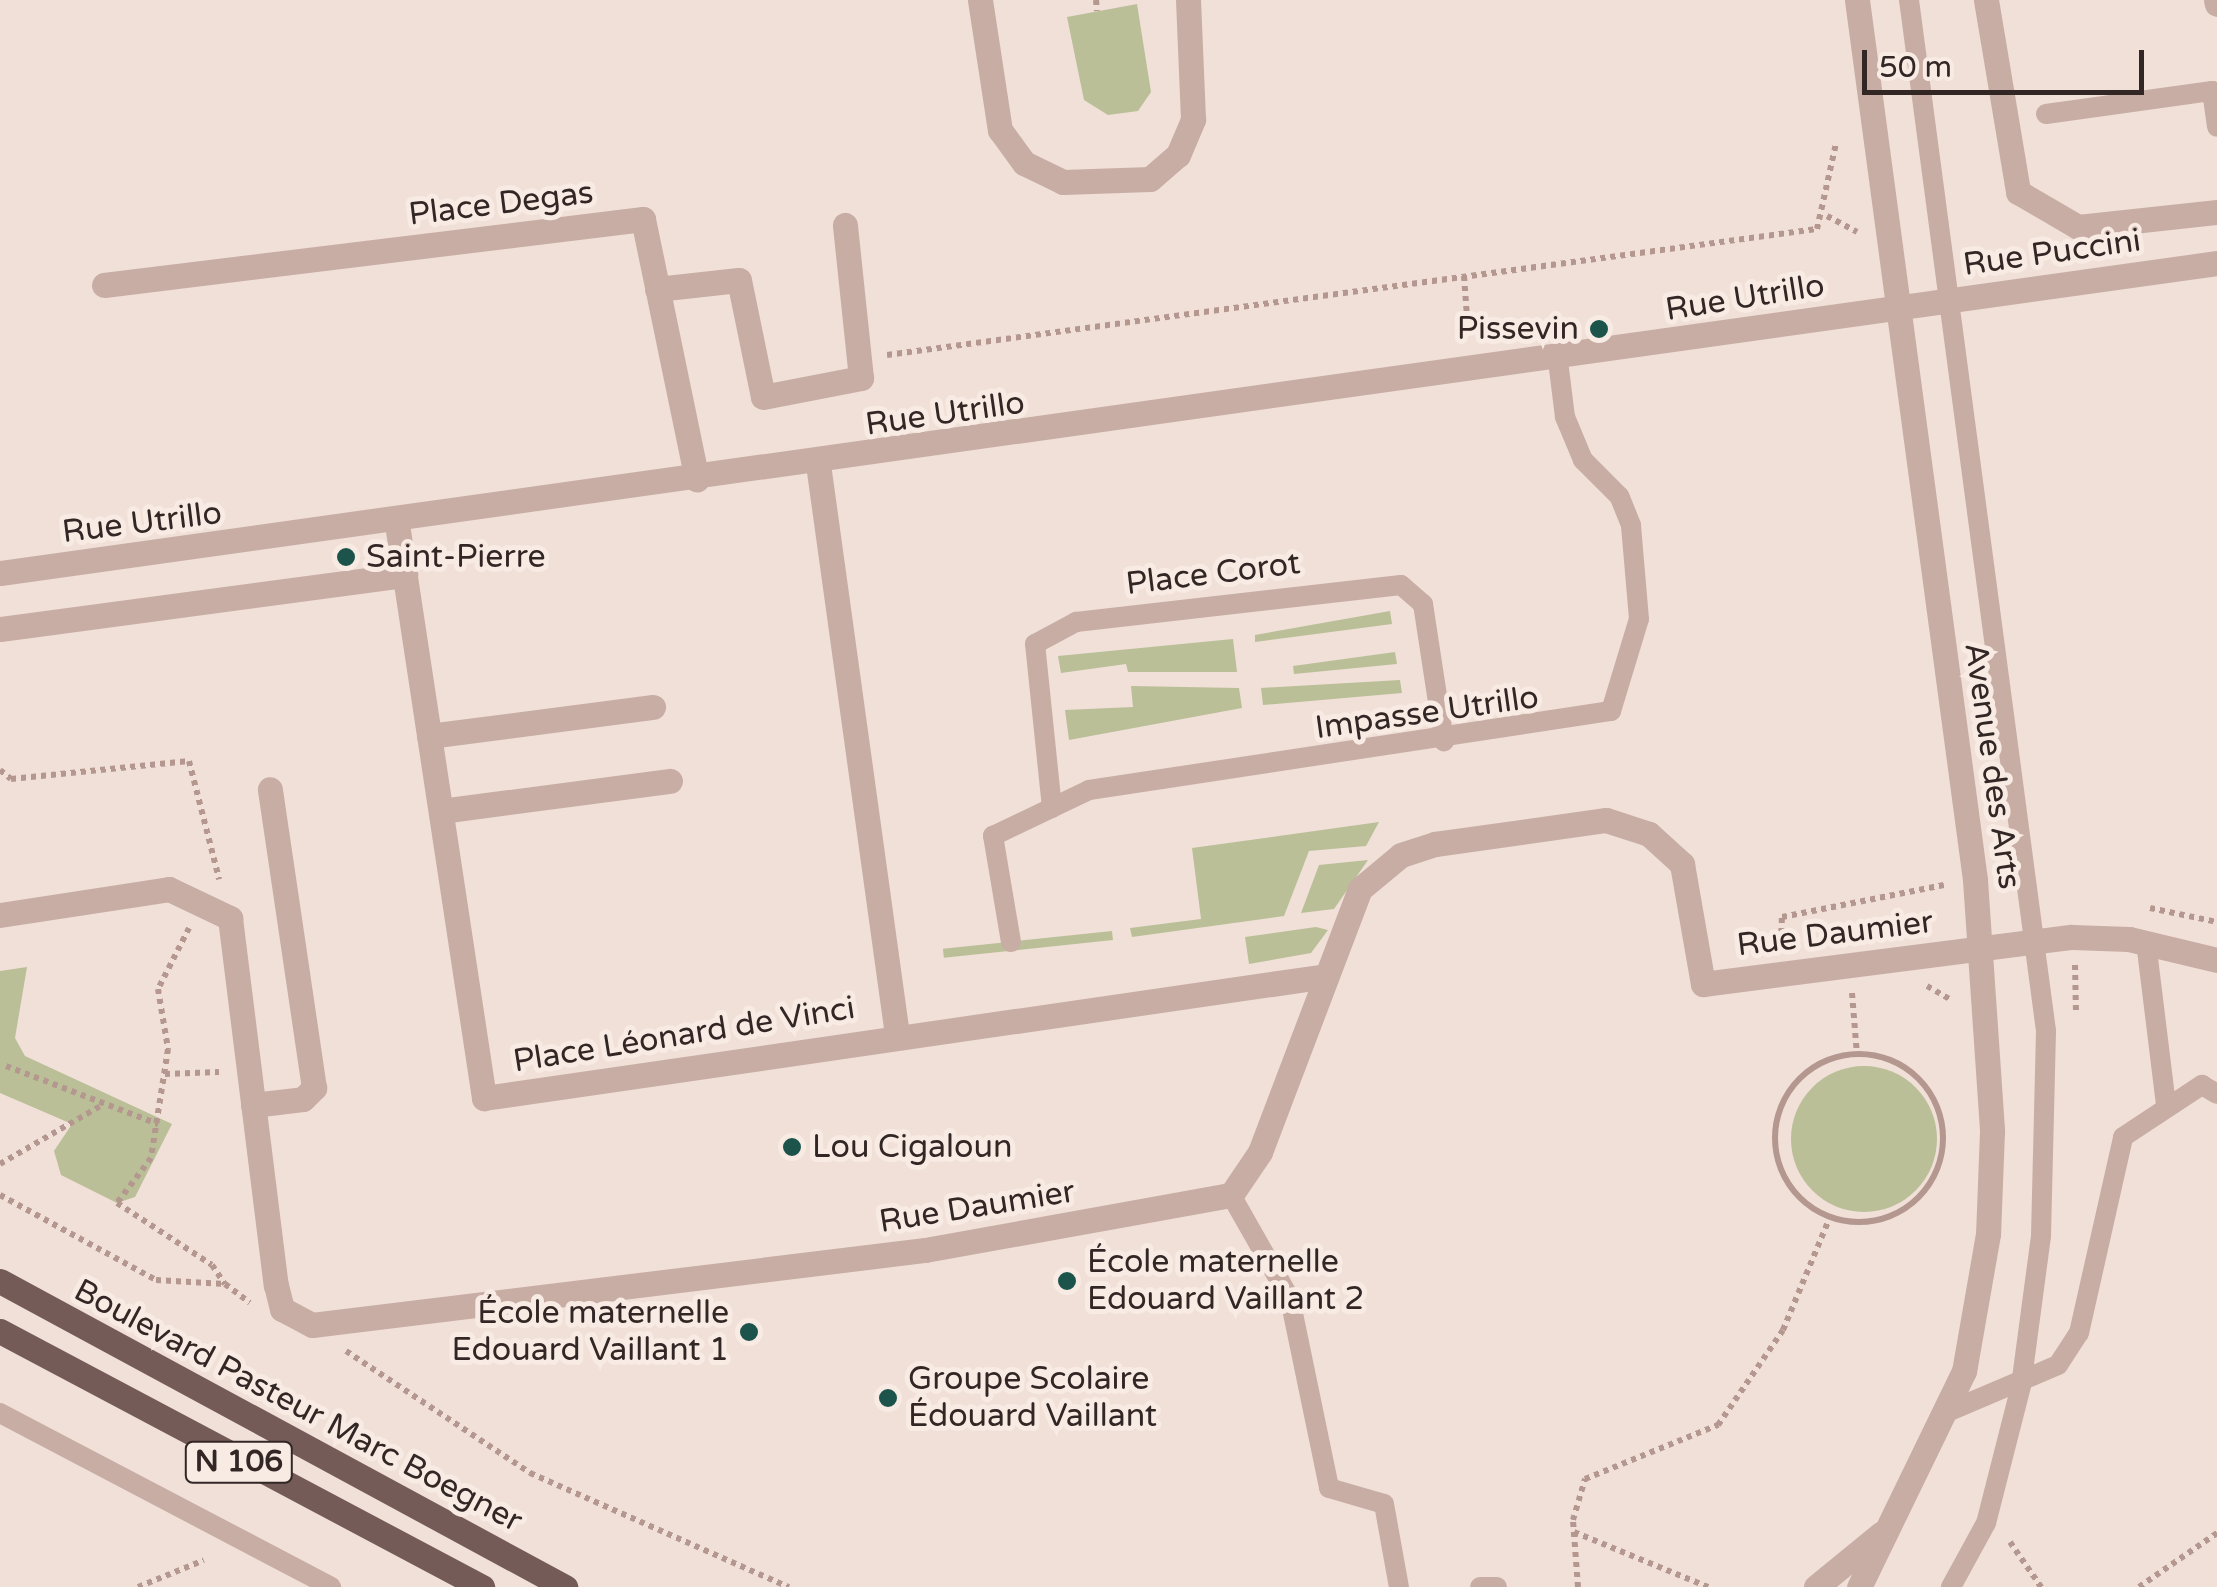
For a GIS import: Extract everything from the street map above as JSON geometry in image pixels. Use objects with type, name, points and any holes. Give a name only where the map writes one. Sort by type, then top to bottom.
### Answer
[{"type":"main road","name":"Boulevard Pasteur Marc Boegner","points":[[0,1281],[565,1587]]},
{"type":"main road","name":"N 106","points":[[0,1331],[482,1587]]},
{"type":"street","points":[[980,0],[1000,130],[1024,163],[1063,182],[1150,179],[1178,155],[1193,119],[1188,0]]},
{"type":"street","name":"Avenue des Arts","points":[[1856,0],[1992,1022],[1990,1202],[1952,1410],[1859,1587]]},
{"type":"street","points":[[1986,0],[2018,192],[2078,226],[2217,212]]},
{"type":"street","name":"Place Degas","points":[[104,285],[643,220],[697,478]]},
{"type":"street","points":[[657,289],[739,280],[763,397],[861,378],[845,225]]},
{"type":"street","name":"Rue Puccini","points":[[1896,307],[2217,264]]},
{"type":"street","name":"Rue Utrillo","points":[[0,573],[397,524],[697,478],[1558,362],[1896,307]]},
{"type":"street","name":"Place Léonard de Vinci","points":[[397,524],[484,1098],[897,1035],[818,464]]},
{"type":"street","points":[[0,629],[405,575]]},
{"type":"street","points":[[429,736],[653,707]]},
{"type":"street","points":[[441,811],[670,781]]},
{"type":"street","points":[[253,1105],[303,1099],[314,1088],[270,788]]},
{"type":"street","name":"Rue Daumier","points":[[316,1324],[925,1250],[1231,1195],[1260,1152],[1360,890],[1401,855],[1606,820],[1650,834],[1682,864],[1703,984],[1982,948]]},
{"type":"street","points":[[0,916],[169,889],[206,900],[230,918],[282,1309],[316,1324]]},
{"type":"street","points":[[1982,948],[2040,940],[2146,942],[2217,960]]},
{"type":"street","points":[[897,1035],[1326,976]]},
{"type":"street","name":"Avenue des Arts","points":[[1816,1587],[1890,1526]]},
{"type":"lane","points":[[1910,0],[2040,940],[2046,1174],[2021,1386],[1986,1524],[1952,1587]]},
{"type":"lane","points":[[2046,114],[2212,91],[2217,127]]},
{"type":"lane","name":"Impasse Utrillo","points":[[1011,942],[993,836],[1090,790],[1597,719],[1618,698],[1639,619],[1631,525],[1619,496],[1583,460],[1565,418],[1558,362]]},
{"type":"lane","name":"Place Corot","points":[[1052,808],[1035,644],[1076,622],[1401,585],[1423,604],[1444,741]]},
{"type":"lane","points":[[2146,942],[2166,1104]]},
{"type":"lane","points":[[1952,1410],[2021,1386],[2058,1365],[2079,1332],[2123,1137],[2166,1104],[2202,1085],[2217,1094]]},
{"type":"lane","points":[[1231,1195],[1290,1299],[1329,1488],[1384,1504],[1399,1587]]},
{"type":"lane","points":[[0,1413],[331,1587]]},
{"type":"lane","points":[[1480,1587],[1497,1587]]},
{"type":"path","points":[[1096,0],[1097,11]]},
{"type":"path","points":[[860,359],[1817,228],[1827,216],[1836,144]]},
{"type":"path","points":[[1827,216],[1872,239]]},
{"type":"path","points":[[1464,276],[1468,330],[1489,328],[1490,339]]},
{"type":"path","points":[[0,770],[11,780],[189,761],[222,874],[158,989],[165,1074],[158,1124],[151,1158],[117,1203],[212,1265],[225,1284],[254,1307]]},
{"type":"path","points":[[1781,950],[1782,916],[1953,884],[1952,900]]},
{"type":"path","points":[[2075,963],[2076,1019]]},
{"type":"path","points":[[1907,986],[1925,985],[1965,1008]]},
{"type":"path","points":[[1836,993],[1870,990]]},
{"type":"path","points":[[1852,992],[1857,1055]]},
{"type":"path","points":[[1857,1055],[1888,1060],[1924,1085],[1943,1146],[1913,1203],[1873,1221],[1830,1217],[1782,1173],[1775,1130],[1805,1074],[1857,1055]]},
{"type":"path","points":[[6,1066],[158,1124]]},
{"type":"path","points":[[165,1074],[249,1070]]},
{"type":"path","points":[[0,1164],[102,1105]]},
{"type":"path","points":[[0,1195],[156,1280],[225,1284]]},
{"type":"path","points":[[1578,1587],[1574,1532],[1585,1479],[1718,1425],[1782,1330],[1830,1217]]},
{"type":"path","points":[[316,1324],[367,1370],[530,1472],[789,1587]]},
{"type":"path","points":[[1574,1532],[1708,1587]]},
{"type":"path","points":[[2139,1587],[2217,1533]]},
{"type":"path","points":[[2010,1542],[2041,1587]]},
{"type":"path","points":[[138,1587],[204,1560]]},
{"type":"green space","points":[[1137,4],[1151,92],[1138,111],[1108,115],[1084,100],[1067,17]]},
{"type":"green space","points":[[1390,611],[1392,624],[1255,642],[1255,635]]},
{"type":"green space","points":[[1233,639],[1237,672],[1128,672],[1126,664],[1061,673],[1058,656]]},
{"type":"green space","points":[[1395,652],[1397,664],[1294,674],[1293,666]]},
{"type":"green space","points":[[1400,680],[1402,693],[1263,705],[1261,688]]},
{"type":"green space","points":[[1131,686],[1239,688],[1242,708],[1069,740],[1065,710],[1133,707]]},
{"type":"green space","points":[[1379,822],[1366,846],[1309,851],[1284,916],[1132,937],[1130,928],[1201,919],[1192,848]]},
{"type":"green space","points":[[1368,860],[1334,909],[1301,913],[1319,865]]},
{"type":"green space","points":[[1316,927],[1328,930],[1311,953],[1249,964],[1245,937]]},
{"type":"green space","points":[[1112,931],[1113,940],[944,958],[943,949]]},
{"type":"green space","points":[[27,967],[15,1038],[25,1056],[172,1124],[135,1197],[117,1203],[61,1175],[54,1151],[72,1124],[0,1093],[0,971]]},
{"type":"green space","points":[[1864,1066],[1892,1071],[1916,1087],[1932,1111],[1937,1139],[1932,1167],[1916,1191],[1892,1207],[1864,1212],[1836,1207],[1812,1191],[1796,1167],[1791,1139],[1796,1111],[1812,1087],[1836,1071]]},
{"type":"place","name":"Pissevin","points":[[1599,329]]},
{"type":"place","name":"Saint-Pierre","points":[[346,557]]},
{"type":"place","name":"Lou Cigaloun","points":[[792,1147]]},
{"type":"place","name":"École maternelle Edouard Vaillant 2","points":[[1067,1281]]},
{"type":"place","name":"École maternelle Edouard Vaillant 1","points":[[749,1332]]},
{"type":"place","name":"Groupe Scolaire Édouard Vaillant","points":[[888,1398]]}]
